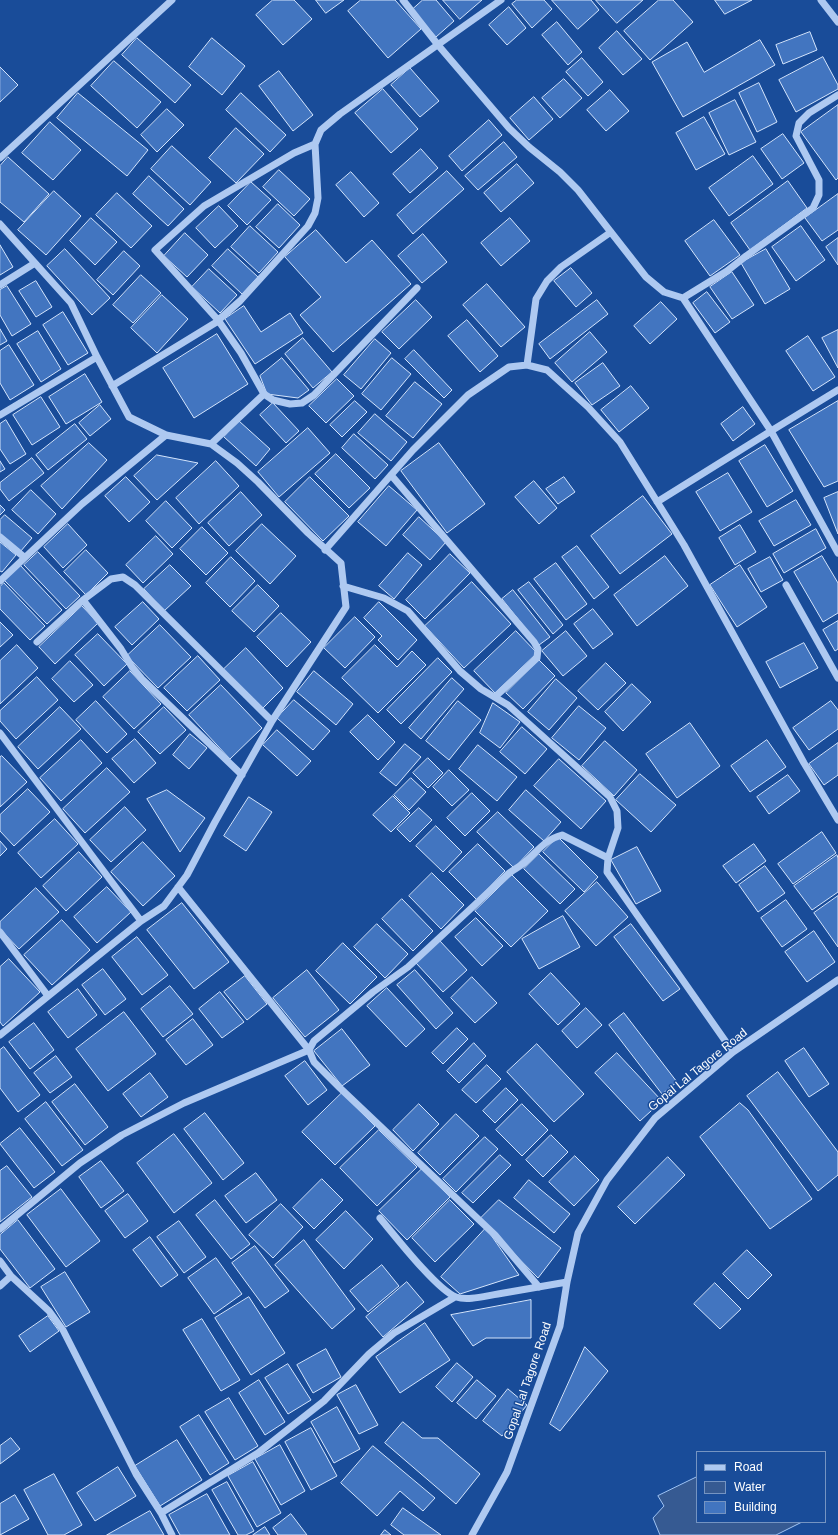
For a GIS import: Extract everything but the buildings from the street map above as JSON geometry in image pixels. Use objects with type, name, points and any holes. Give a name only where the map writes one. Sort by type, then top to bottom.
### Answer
[{"type":"street","points":[[0,158],[172,0]]},
{"type":"street","points":[[402,0],[438,45],[509,128],[529,147],[560,172],[578,190],[646,277],[664,292],[683,298],[771,431],[838,553]]},
{"type":"street","points":[[112,386],[218,320],[240,301],[308,226],[315,213],[318,198],[315,144],[321,130],[340,114],[501,0]]},
{"type":"street","points":[[821,0],[838,22]]},
{"type":"street","points":[[683,298],[727,271],[813,208],[819,196],[819,180],[796,136],[799,123],[810,113],[838,95]]},
{"type":"street","points":[[315,144],[288,157],[204,206],[155,250],[218,320],[241,353],[264,394],[273,400],[290,404],[302,403],[314,395],[417,288]]},
{"type":"street","points":[[0,224],[70,303],[129,417],[166,435],[211,444],[237,463],[258,482],[325,550],[341,563],[346,607],[272,721],[187,875],[164,906],[141,921],[0,1035]]},
{"type":"street","points":[[527,365],[536,299],[547,281],[561,267],[611,232]]},
{"type":"street","points":[[0,285],[35,263]]},
{"type":"street","points":[[0,415],[97,357]]},
{"type":"street","points":[[325,550],[413,450],[468,395],[509,367],[527,365],[547,370],[588,407],[620,442],[684,545],[804,763],[838,820]]},
{"type":"street","points":[[657,502],[838,390]]},
{"type":"street","points":[[211,444],[264,394]]},
{"type":"street","points":[[0,581],[82,504],[166,435]]},
{"type":"street","points":[[391,474],[534,642],[538,649],[537,658],[495,698]]},
{"type":"street","points":[[0,537],[24,557]]},
{"type":"street","points":[[37,642],[83,600],[111,579],[123,577],[135,585],[272,721]]},
{"type":"street","points":[[786,585],[838,678]]},
{"type":"street","points":[[343,586],[384,598],[408,611],[460,671],[481,689],[508,705],[610,797],[617,811],[618,828],[608,858],[607,872],[733,1052]]},
{"type":"street","points":[[83,600],[142,679],[242,775]]},
{"type":"street","points":[[0,733],[141,921]]},
{"type":"street","points":[[0,1229],[80,1163],[122,1136],[184,1103],[309,1050],[314,1041],[373,992],[408,967],[508,874],[524,863],[538,848],[552,838],[562,835],[608,858]]},
{"type":"street","points":[[178,887],[309,1050],[314,1062],[494,1235],[539,1287]]},
{"type":"street","points":[[0,932],[48,996]]},
{"type":"street","name":"Gopal Lal Tagore Road","points":[[472,1535],[507,1472],[560,1326],[567,1282],[578,1233],[607,1180],[655,1118],[733,1052],[838,980]]},
{"type":"street","points":[[380,1218],[441,1287],[455,1297],[468,1298],[567,1282]]},
{"type":"street","points":[[0,1261],[11,1276],[49,1311],[63,1330],[136,1474],[162,1513],[172,1535]]},
{"type":"street","points":[[0,1286],[11,1276]]},
{"type":"street","points":[[162,1513],[258,1453],[324,1401],[369,1354],[394,1333],[455,1297]]},
{"type":"water","points":[[696,1477],[696,1523],[800,1523],[776,1535],[660,1535],[653,1518],[664,1506],[658,1496]]}]
